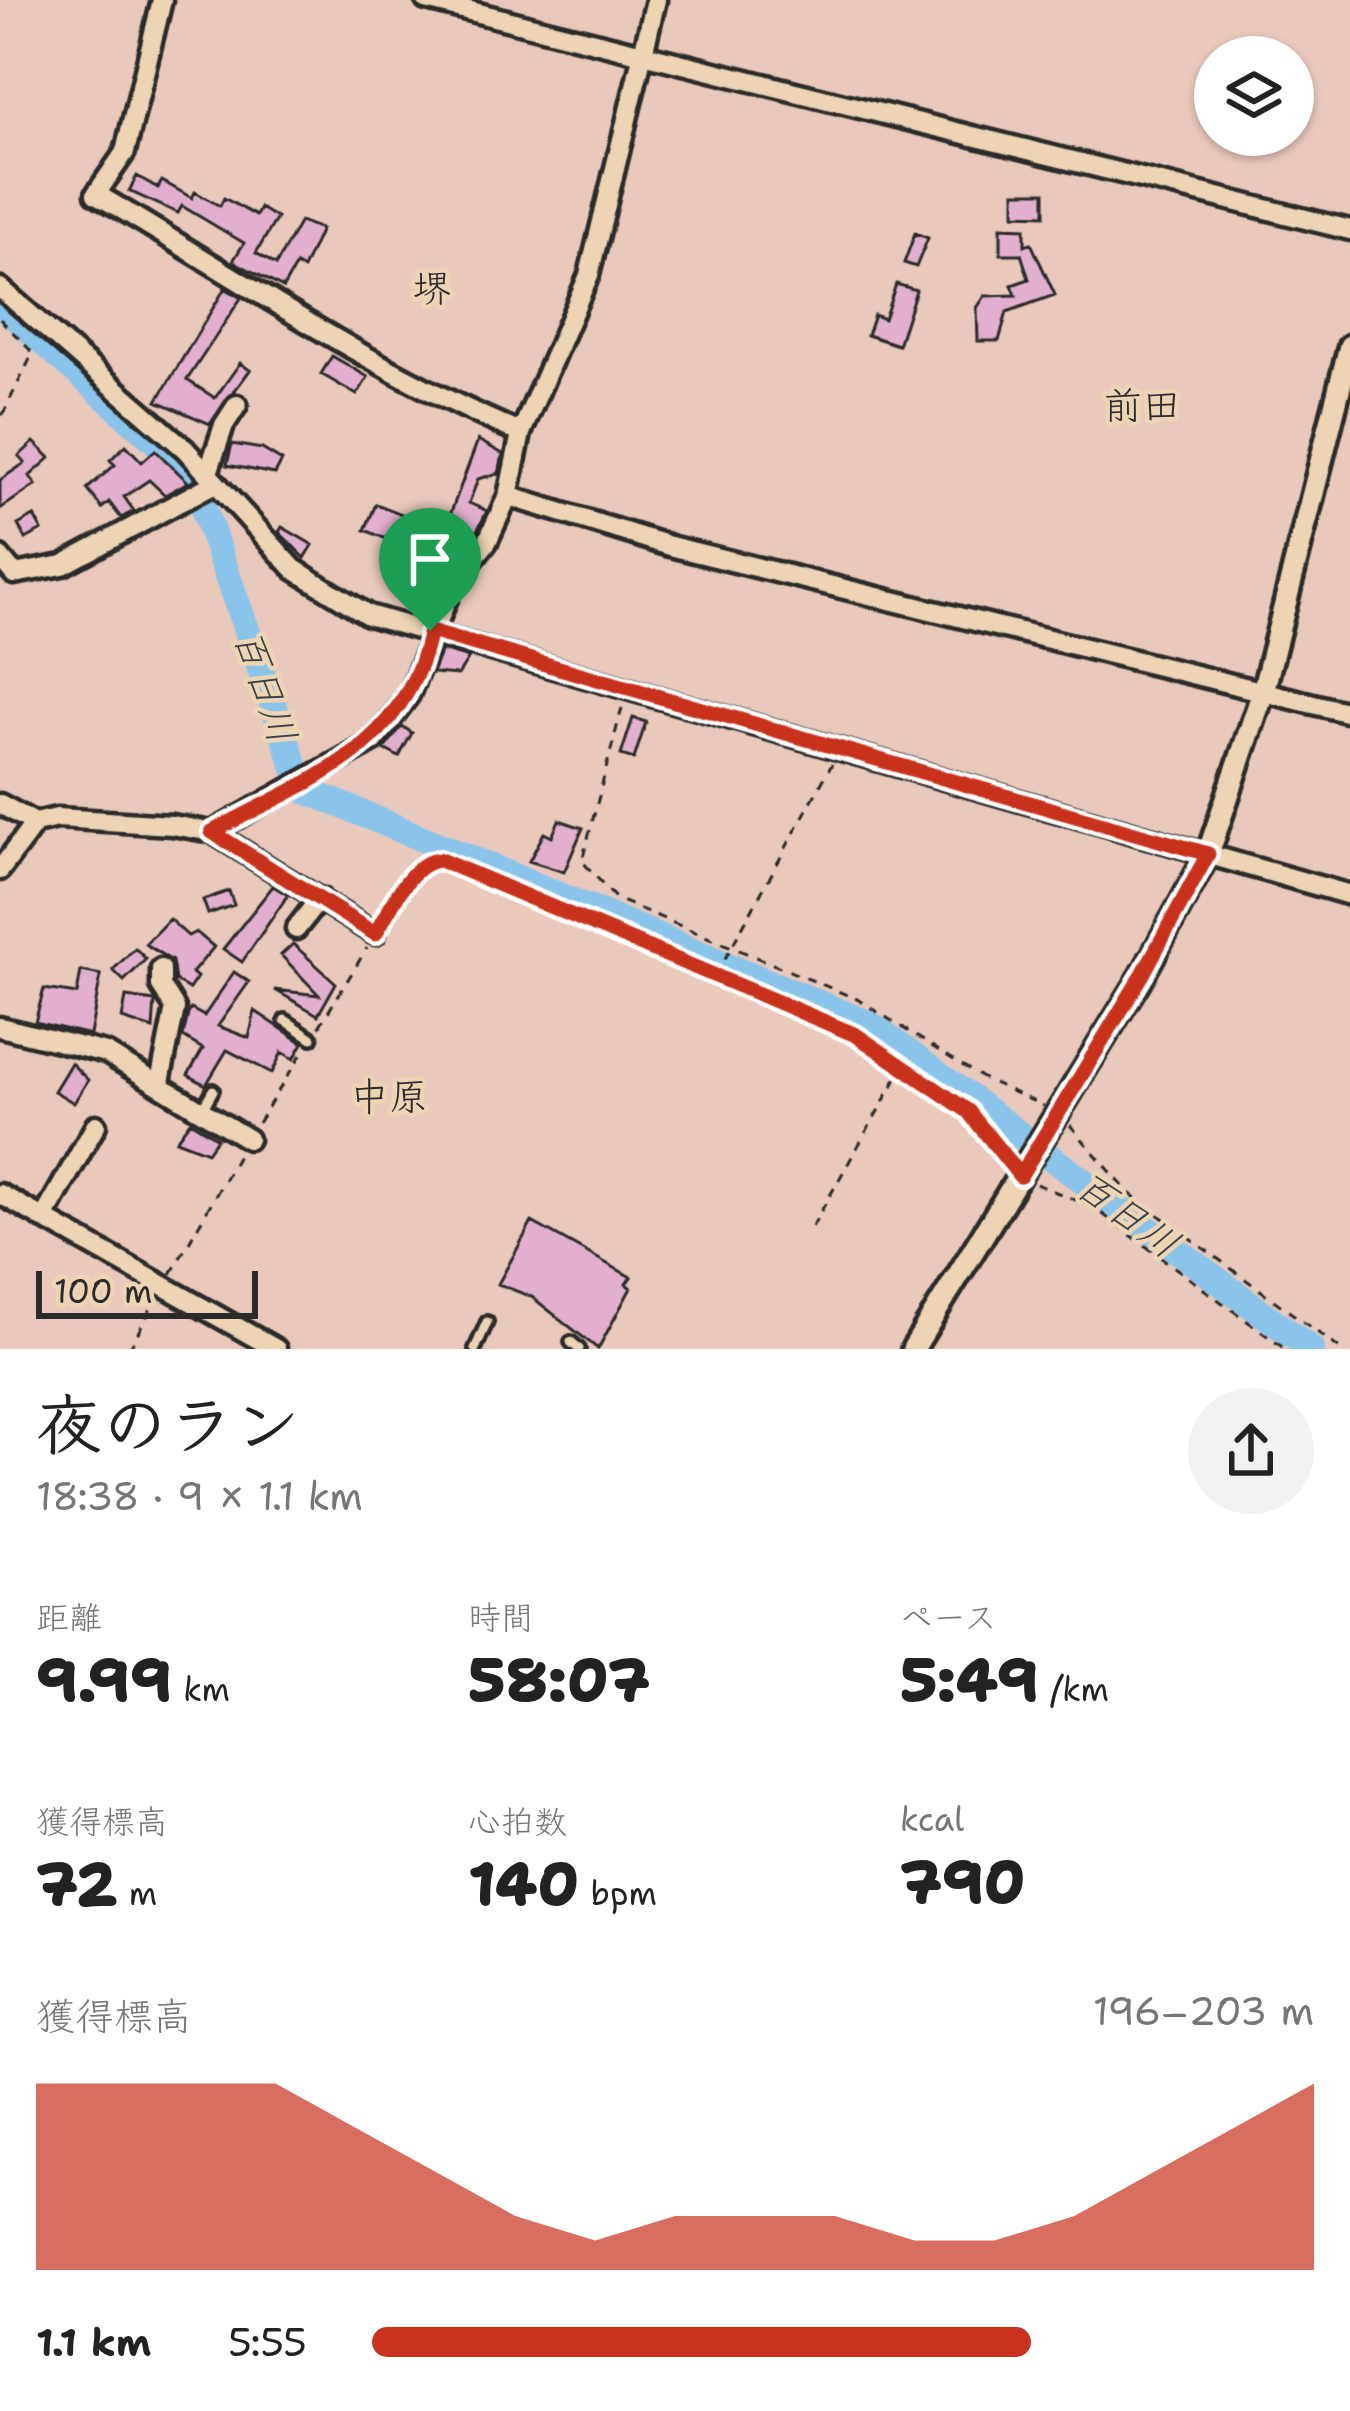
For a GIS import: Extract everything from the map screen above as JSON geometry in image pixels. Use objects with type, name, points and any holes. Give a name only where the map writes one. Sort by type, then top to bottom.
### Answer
[{"type":"street","points":[[162,0],[125,152],[96,194],[365,358],[440,399],[520,433]]},
{"type":"street","points":[[426,0],[1350,230]]},
{"type":"street","points":[[212,832],[374,741],[393,719],[423,664],[430,631],[452,586],[487,542],[508,496],[520,433],[589,275],[656,0]]},
{"type":"street","points":[[0,288],[294,569],[314,574],[368,615],[842,746],[1350,895]]},
{"type":"street","points":[[913,1349],[1208,854],[1263,692],[1350,346]]},
{"type":"street","points":[[0,557],[14,574],[48,571],[204,485],[224,425],[237,405]]},
{"type":"street","points":[[508,496],[670,546],[1350,713]]},
{"type":"street","points":[[0,804],[35,823]]},
{"type":"street","points":[[0,870],[35,823],[57,818],[106,818],[212,832],[375,934]]},
{"type":"street","points":[[296,929],[320,898]]},
{"type":"street","points":[[160,1082],[175,1008],[161,986],[161,969]]},
{"type":"street","points":[[0,1027],[106,1053],[160,1082],[208,1099],[248,1139]]},
{"type":"street","points":[[43,1219],[96,1125]]},
{"type":"street","points":[[0,1194],[277,1349]]},
{"type":"lane","points":[[285,1020],[312,1038]]},
{"type":"lane","points":[[475,1349],[487,1322]]},
{"type":"path","points":[[0,319],[32,353],[0,420]]},
{"type":"path","points":[[628,685],[582,861],[616,899],[857,998],[1054,1119],[1129,1193],[1340,1349]]},
{"type":"path","points":[[717,971],[842,746]]},
{"type":"path","points":[[129,1349],[248,1139],[375,934],[416,870],[427,861],[440,860],[717,971],[856,1035],[968,1111],[1024,1169],[1093,1207],[1285,1349]]},
{"type":"path","points":[[812,1227],[904,1066]]},
{"type":"building","points":[[137,176],[158,188],[162,181],[192,198],[195,192],[220,206],[224,198],[256,216],[260,208],[277,218],[256,253],[276,265],[300,221],[321,229],[303,269],[296,265],[283,288],[233,261],[244,243],[182,206],[178,213],[129,191]]},
{"type":"building","points":[[1015,192],[1045,192],[1045,215],[1015,214]]},
{"type":"building","points":[[1001,227],[1025,228],[1025,245],[1031,243],[1055,295],[1007,312],[999,341],[978,341],[977,308],[985,296],[1016,295],[1012,285],[1029,279],[1021,254],[1001,254]]},
{"type":"building","points":[[915,233],[928,238],[916,267],[904,263]]},
{"type":"building","points":[[896,284],[916,290],[898,345],[867,335],[874,315],[884,319]]},
{"type":"building","points":[[225,288],[241,298],[187,380],[215,398],[240,363],[250,370],[210,424],[157,401]]},
{"type":"building","points":[[332,356],[368,377],[357,395],[321,374]]},
{"type":"building","points":[[478,440],[503,454],[499,473],[478,479],[469,503],[487,511],[475,535],[460,529],[439,565],[418,557],[435,523],[445,528]]},
{"type":"building","points":[[34,442],[50,458],[30,476],[36,485],[0,509],[0,480],[25,463],[19,456]]},
{"type":"building","points":[[232,444],[262,449],[282,461],[275,474],[227,465]]},
{"type":"building","points":[[126,445],[142,462],[155,450],[188,482],[165,495],[149,480],[124,497],[134,511],[121,518],[109,502],[102,508],[87,489],[115,465],[110,460]]},
{"type":"building","points":[[376,504],[407,516],[396,543],[365,530]]},
{"type":"building","points":[[34,516],[42,530],[26,539],[18,525]]},
{"type":"building","points":[[282,527],[313,545],[305,558],[279,532]]},
{"type":"building","points":[[441,650],[469,658],[458,675],[432,673]]},
{"type":"building","points":[[633,718],[646,722],[634,759],[621,755]]},
{"type":"building","points":[[402,726],[412,733],[399,757],[384,749]]},
{"type":"building","points":[[559,820],[583,828],[564,872],[529,861],[544,833],[552,837]]},
{"type":"building","points":[[273,886],[288,895],[242,962],[223,949]]},
{"type":"building","points":[[229,891],[234,905],[208,914],[203,900]]},
{"type":"building","points":[[169,919],[188,936],[196,932],[214,947],[192,973],[197,977],[189,989],[175,981],[172,961],[145,944]]},
{"type":"building","points":[[293,944],[336,983],[318,1015],[275,990],[319,995],[281,955]]},
{"type":"building","points":[[135,948],[146,959],[124,981],[113,970]]},
{"type":"building","points":[[81,971],[101,975],[90,1035],[35,1022],[44,989],[77,994]]},
{"type":"building","points":[[234,972],[249,982],[218,1026],[249,1038],[255,1011],[303,1043],[294,1059],[282,1052],[272,1073],[227,1050],[206,1085],[188,1075],[203,1049],[183,1037],[188,1014],[191,1009],[204,1016]]},
{"type":"building","points":[[126,997],[155,1001],[153,1029],[122,1019]]},
{"type":"building","points":[[71,1063],[88,1080],[74,1103],[54,1091]]},
{"type":"building","points":[[190,1121],[217,1138],[207,1152],[176,1140]]},
{"type":"building","points":[[532,1222],[631,1277],[626,1284],[631,1288],[598,1349],[532,1297],[498,1284]]},
{"type":"waterway","name":"百日川","points":[[0,304],[179,462],[194,482],[303,789],[871,1025],[1311,1349]]},
{"type":"district","name":"堺","points":[[432,288]]},
{"type":"district","name":"前田","points":[[1142,405]]},
{"type":"district","name":"中原","points":[[389,1096]]},
{"type":"route","points":[[430,631],[1208,854],[1143,974],[1020,1176],[968,1111],[904,1066],[856,1035],[716,975],[440,860],[427,861],[416,870],[375,934],[212,832],[374,741],[409,695],[423,664],[430,631]]}]
